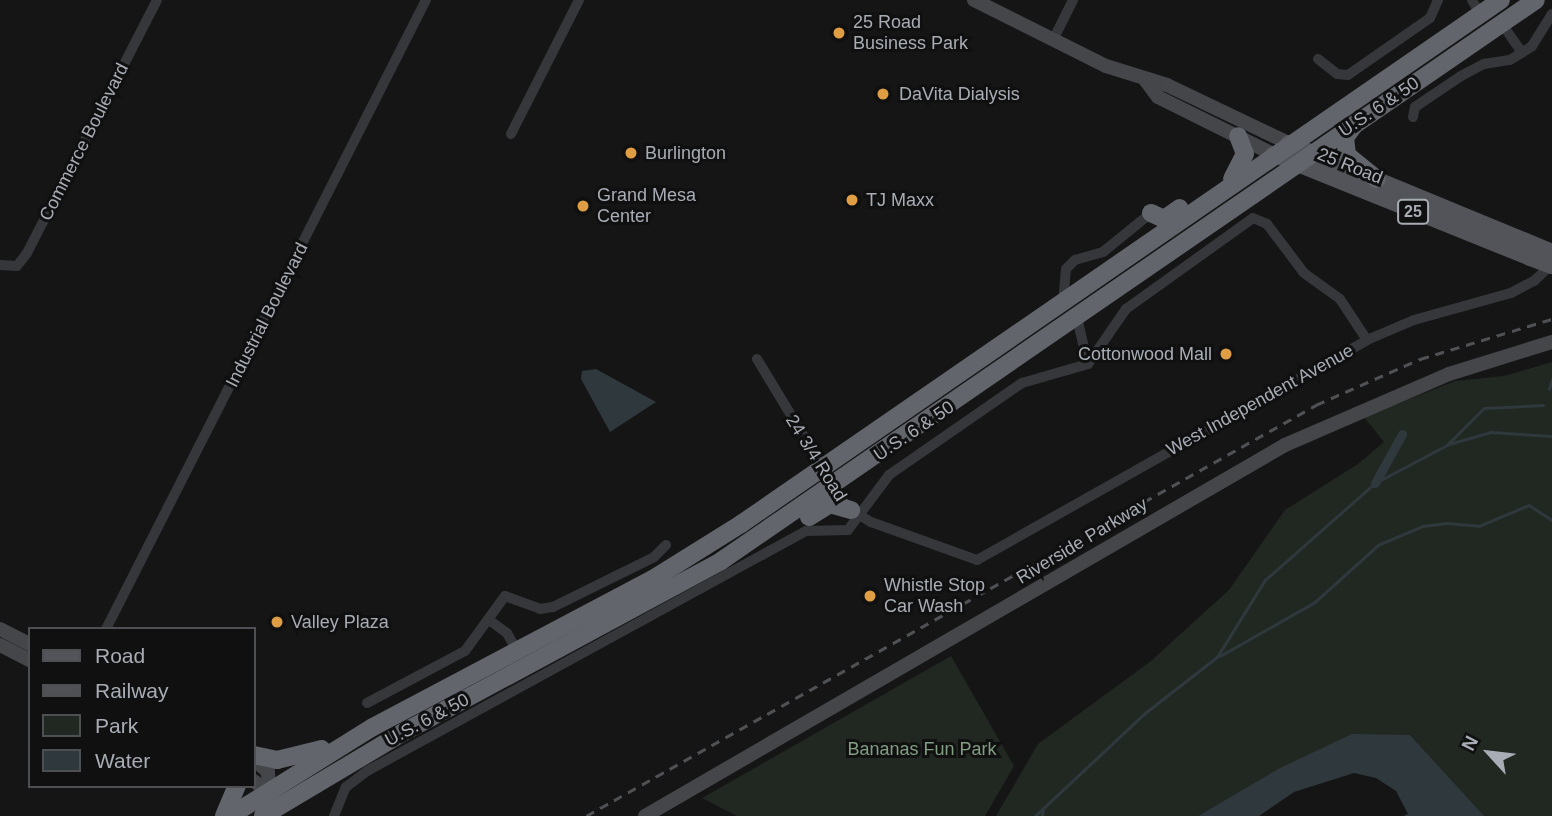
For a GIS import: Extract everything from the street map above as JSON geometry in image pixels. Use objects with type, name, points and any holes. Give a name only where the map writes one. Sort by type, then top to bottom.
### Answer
[{"type":"highway","name":"U.S. 6 & 50","points":[[230,816],[402,733],[695,576],[822,474],[1476,7],[1501,0]]},
{"type":"highway","points":[[1502,24],[1517,0]]},
{"type":"highway","name":"U.S. 6 & 50","points":[[263,816],[272,798],[373,727],[653,579],[822,474],[948,407],[1380,104],[1536,0]]},
{"type":"highway","points":[[1416,82],[1430,64],[1477,28],[1476,7]]},
{"type":"highway","points":[[1377,179],[1347,155],[1344,144],[1353,126],[1380,104]]},
{"type":"highway","points":[[1151,213],[1164,219],[1197,197],[1220,192],[1244,161],[1238,136]]},
{"type":"highway","points":[[1077,318],[1082,303],[1143,257],[1168,229]]},
{"type":"highway","points":[[948,407],[981,374],[1047,328],[1059,316],[1063,303]]},
{"type":"highway","points":[[695,576],[731,566],[830,504],[855,513]]},
{"type":"highway","points":[[402,733],[422,713],[509,666],[517,651]]},
{"type":"highway","points":[[256,757],[277,760],[307,755],[356,730],[373,727]]},
{"type":"highway","points":[[224,816],[236,788]]},
{"type":"main road","name":"25 Road","points":[[975,0],[1053,40],[1146,81],[1167,85],[1288,143],[1377,179],[1540,252],[1552,265]]},
{"type":"main road","name":"25 Road","points":[[1146,81],[1158,97],[1296,165],[1540,252]]},
{"type":"main road","name":"Riverside Parkway","points":[[645,816],[1285,445],[1449,374],[1535,346],[1552,344]]},
{"type":"main road","points":[[0,629],[28,655]]},
{"type":"main road","points":[[0,645],[28,655]]},
{"type":"main road","points":[[256,759],[268,772],[272,798]]},
{"type":"main road","name":"Riverside Parkway","points":[[637,816],[665,803]]},
{"type":"street","name":"Commerce Boulevard","points":[[0,265],[17,266],[27,253],[157,0]]},
{"type":"street","name":"Industrial Boulevard","points":[[107,627],[426,0]]},
{"type":"street","points":[[512,134],[579,0]]},
{"type":"street","points":[[1053,40],[1073,0]]},
{"type":"street","points":[[1318,59],[1340,75],[1348,75],[1430,18],[1438,0]]},
{"type":"street","points":[[1413,117],[1415,107],[1461,76],[1522,53],[1532,46],[1552,14]]},
{"type":"street","points":[[1502,24],[1522,53]]},
{"type":"street","points":[[1063,303],[1066,269],[1075,260],[1103,252],[1151,213]]},
{"type":"street","points":[[334,816],[346,787],[368,771],[806,531],[848,530],[855,513],[889,475],[1023,383],[1088,363],[1126,309],[1256,218],[1267,224],[1304,273],[1340,299],[1367,340]]},
{"type":"street","name":"West Independent Avenue","points":[[977,560],[1367,340],[1414,320],[1511,293],[1534,281],[1552,265]]},
{"type":"street","points":[[1077,318],[1088,363]]},
{"type":"street","name":"24 3/4 Road","points":[[757,359],[822,474],[855,513],[977,560]]},
{"type":"street","points":[[367,702],[459,656],[508,595],[540,609],[553,607],[654,557],[666,545]]},
{"type":"street","points":[[489,620],[507,633],[517,651]]},
{"type":"green space","points":[[1552,362],[1552,816],[1483,816],[1410,735],[1278,769],[1198,816],[996,816],[1038,744],[1151,661],[1229,590],[1285,510],[1358,464],[1384,442],[1364,417],[1455,381],[1504,376]]},
{"type":"green space","name":"Bananas Fun Park","points":[[951,656],[1014,766],[985,816],[737,816],[702,798]]},
{"type":"water","points":[[596,369],[656,402],[610,432],[581,379],[582,371]]},
{"type":"water","points":[[1352,734],[1410,735],[1484,816],[1403,816],[1408,814],[1396,791],[1376,778],[1354,773],[1294,792],[1259,816],[1198,816],[1278,769]]},
{"type":"waterway","points":[[1549,389],[1552,379]]},
{"type":"waterway","points":[[1035,816],[1145,713],[1217,657],[1265,580],[1375,483],[1447,445],[1484,408],[1543,405]]},
{"type":"waterway","points":[[1449,444],[1491,432],[1552,436]]},
{"type":"waterway","points":[[1375,483],[1402,434]]},
{"type":"waterway","points":[[1220,656],[1315,602],[1378,545],[1423,526],[1447,523],[1479,526],[1529,505],[1552,520]]},
{"type":"waterway","points":[[1042,816],[1043,809]]},
{"type":"railway","points":[[586,816],[1316,405],[1420,359],[1552,319]]},
{"type":"place","name":"25 Road Business Park","points":[[839,33]]},
{"type":"place","name":"DaVita Dialysis","points":[[883,94]]},
{"type":"place","name":"Burlington","points":[[631,153]]},
{"type":"place","name":"TJ Maxx","points":[[852,200]]},
{"type":"place","name":"Grand Mesa Center","points":[[583,206]]},
{"type":"place","name":"Cottonwood Mall","points":[[1226,354]]},
{"type":"place","name":"Whistle Stop Car Wash","points":[[870,596]]},
{"type":"place","name":"Valley Plaza","points":[[277,622]]}]
